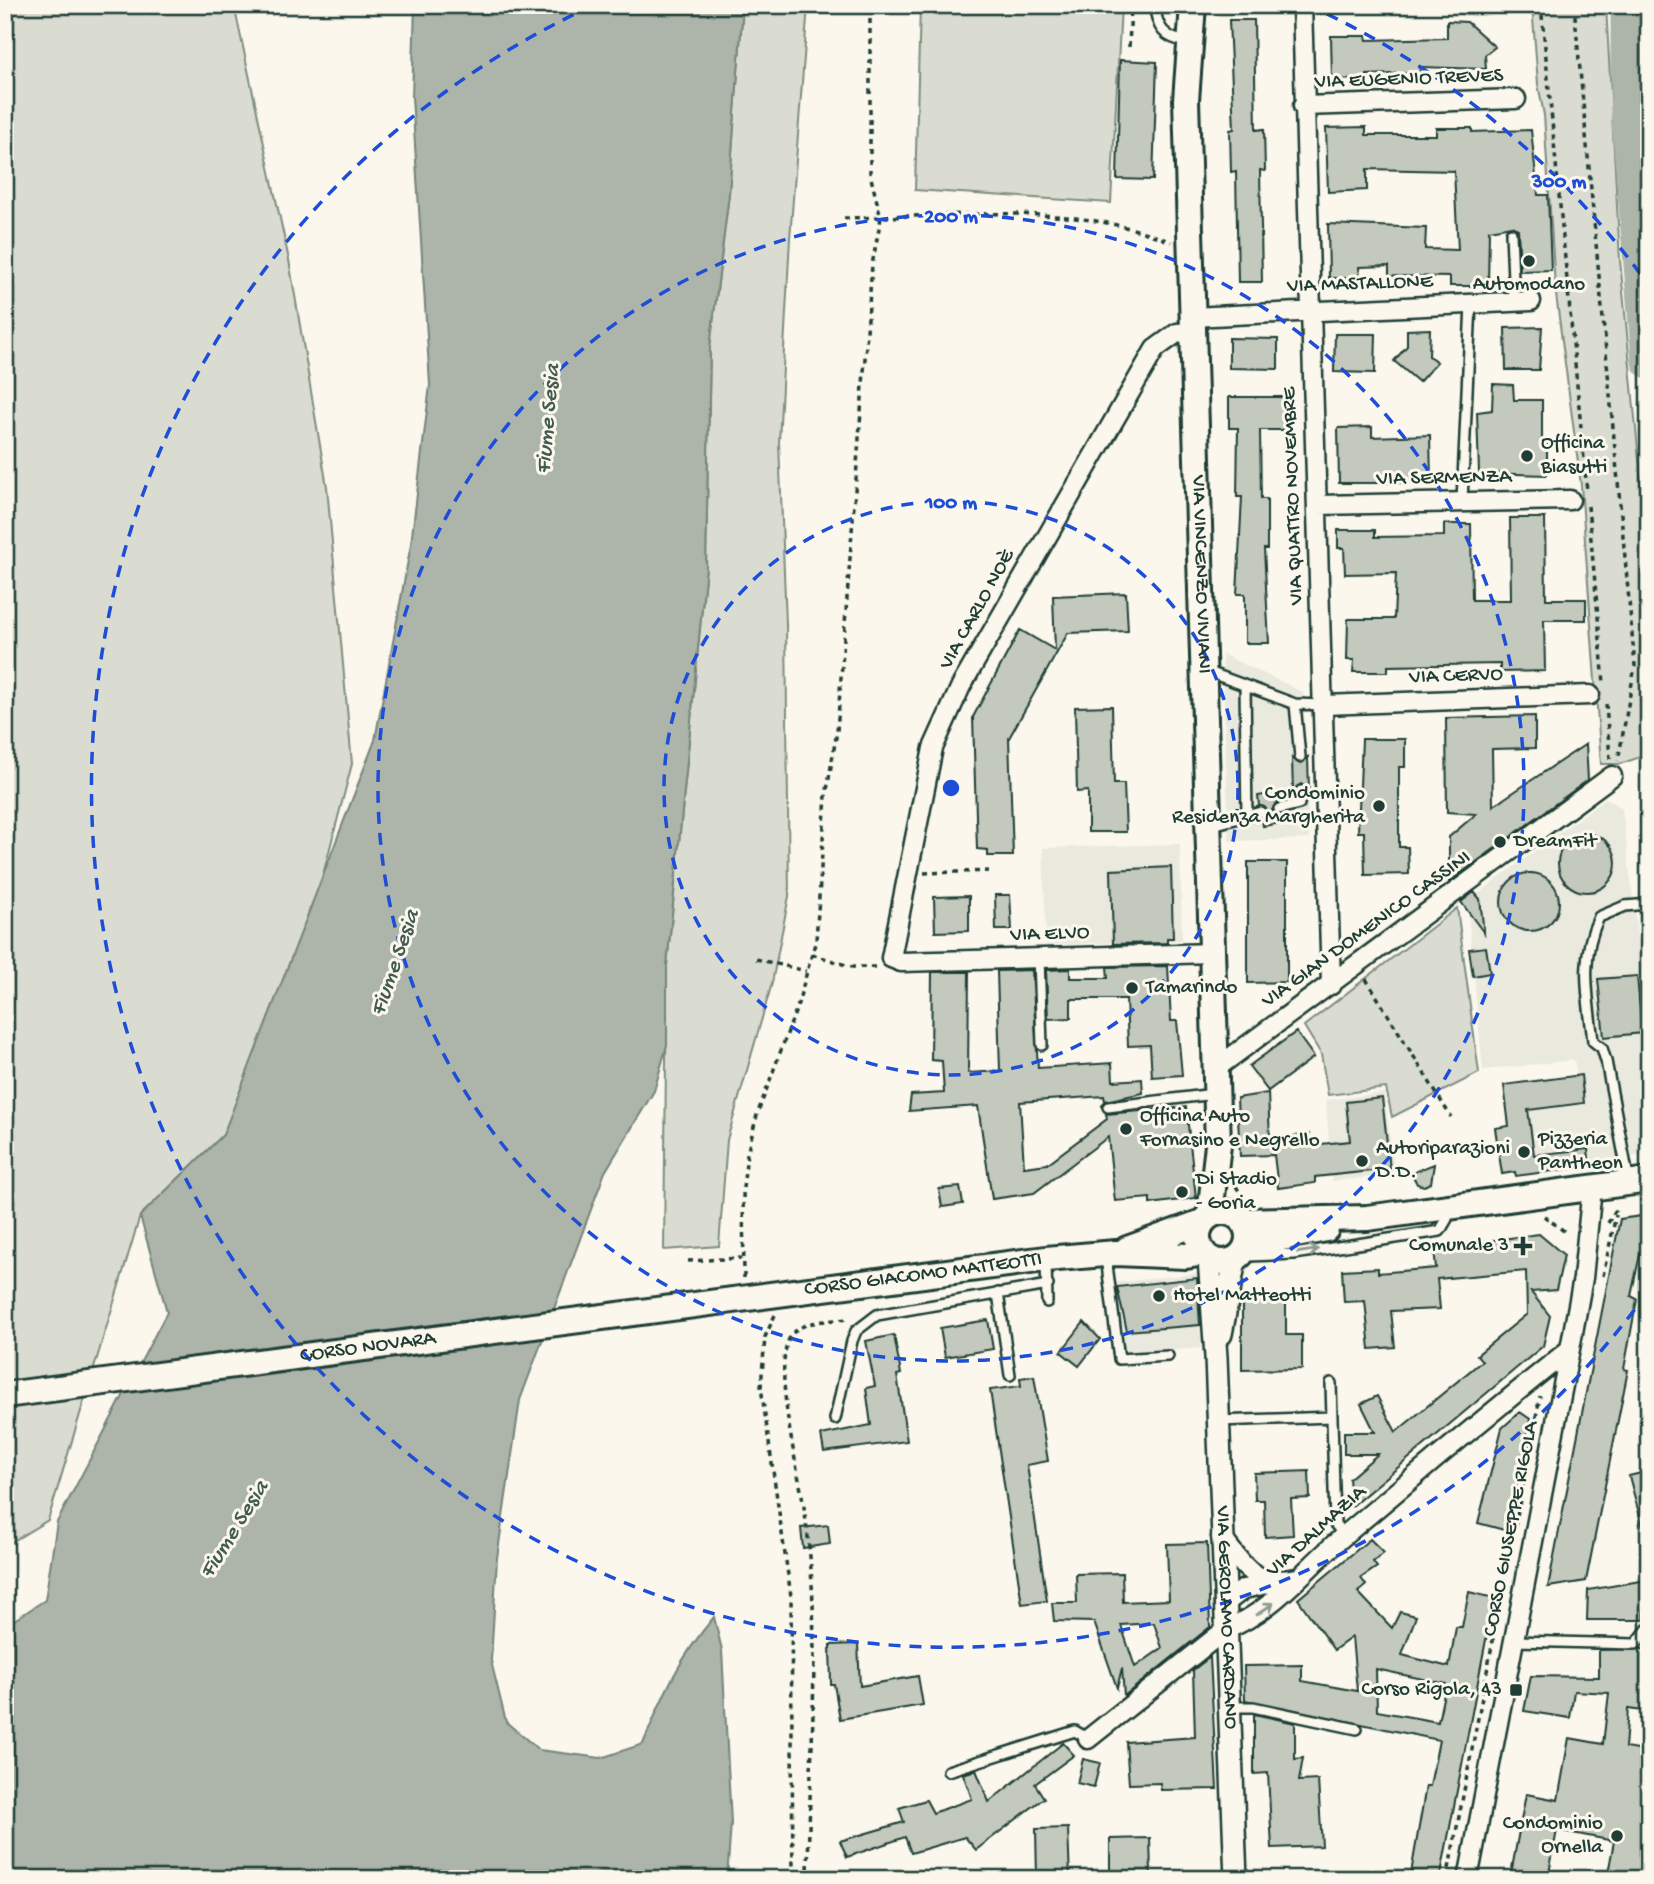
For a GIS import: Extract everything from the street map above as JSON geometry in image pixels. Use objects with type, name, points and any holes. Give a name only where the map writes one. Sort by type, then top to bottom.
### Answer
[{"type":"main road","name":"VIA VINCENZO VIVIANI","points":[[1193,5],[1188,42],[1192,325],[1222,1218]]},
{"type":"main road","name":"CORSO GIACOMO MATTEOTTI","points":[[1111,1253],[1222,1218],[1367,1218],[1592,1187],[1635,1188]]},
{"type":"main road","points":[[1222,1218],[1248,1232],[1241,1254],[1220,1262],[1206,1255],[1198,1237],[1222,1218]]},
{"type":"main road","name":"CORSO GIACOMO MATTEOTTI","points":[[1241,1254],[1367,1218]]},
{"type":"main road","name":"CORSO GIACOMO MATTEOTTI","points":[[737,1299],[1046,1259],[1111,1253],[1206,1255]]},
{"type":"main road","name":"CORSO NOVARA","points":[[5,1395],[737,1299]]},
{"type":"street","name":"VIA QUATTRO NOVEMBRE","points":[[1301,5],[1325,705],[1331,985]]},
{"type":"street","name":"VIA EUGENIO TREVES","points":[[1303,106],[1516,99]]},
{"type":"street","name":"VIA MASTALLONE","points":[[1192,325],[1310,309],[1522,301]]},
{"type":"street","name":"VIA CARLO NOÈ","points":[[891,958],[933,748],[961,686],[1155,349],[1192,325]]},
{"type":"street","name":"VIA SERMENZA","points":[[1318,505],[1570,500]]},
{"type":"street","name":"VIA CERVO","points":[[1325,705],[1600,696]]},
{"type":"street","name":"VIA GIAN DOMENICO CASSINI","points":[[1215,1069],[1612,776]]},
{"type":"street","name":"VIA ELVO","points":[[891,958],[901,962],[1212,953]]},
{"type":"street","name":"CORSO GIUSEPPE RIGOLA","points":[[1468,1879],[1583,1278],[1592,1187]]},
{"type":"street","name":"VIA GEROLAMO CARDANO","points":[[1216,1357],[1241,1254]]},
{"type":"street","name":"VIA GEROLAMO CARDANO","points":[[1206,1255],[1216,1357],[1236,1879]]},
{"type":"street","name":"VIA DALMAZIA","points":[[1088,1739],[1225,1630],[1247,1621],[1274,1603],[1344,1535],[1570,1349]]},
{"type":"street","points":[[1221,1537],[1255,1577],[1274,1582]]},
{"type":"street","points":[[1224,1604],[1244,1589],[1297,1578]]},
{"type":"lane","points":[[1155,5],[1156,18],[1163,33],[1172,40],[1188,42]]},
{"type":"lane","points":[[1511,233],[1522,301]]},
{"type":"lane","points":[[1462,501],[1471,303]]},
{"type":"lane","points":[[1203,670],[1295,704],[1325,705]]},
{"type":"lane","points":[[1245,686],[1247,816]]},
{"type":"lane","points":[[1295,704],[1300,757]]},
{"type":"lane","points":[[1279,808],[1299,804],[1301,791]]},
{"type":"lane","points":[[1208,826],[1261,812]]},
{"type":"lane","points":[[1635,1188],[1606,1061],[1602,1048],[1593,1041],[1584,969],[1589,937],[1598,917],[1634,905],[1649,904]]},
{"type":"lane","points":[[1039,958],[1042,1045]]},
{"type":"lane","points":[[1108,1107],[1216,1094]]},
{"type":"lane","points":[[1241,1254],[1294,1254],[1440,1231],[1447,1219],[1447,1208]]},
{"type":"lane","points":[[1111,1253],[1119,1359],[1168,1356]]},
{"type":"lane","points":[[1046,1259],[1047,1302]]},
{"type":"lane","points":[[835,1419],[856,1331],[877,1315],[1048,1285]]},
{"type":"lane","points":[[998,1293],[1010,1375]]},
{"type":"lane","points":[[1331,1382],[1335,1524],[1344,1535]]},
{"type":"lane","points":[[1219,1421],[1332,1417]]},
{"type":"lane","points":[[1514,1641],[1636,1644],[1649,1627]]},
{"type":"lane","points":[[1229,1707],[1253,1707],[1357,1729]]},
{"type":"lane","points":[[948,1771],[1075,1731],[1088,1739]]},
{"type":"path","points":[[737,1299],[743,1258],[743,1188],[747,1154],[757,1115],[807,971],[818,916],[826,796],[837,731],[872,265],[881,218],[870,174],[870,5]]},
{"type":"path","points":[[1129,47],[1131,5]]},
{"type":"path","points":[[1541,5],[1600,696],[1612,776]]},
{"type":"path","points":[[1574,5],[1635,666],[1620,755],[1612,776]]},
{"type":"path","points":[[844,218],[908,215],[1058,216],[1129,227],[1177,245]]},
{"type":"path","points":[[908,870],[922,873],[992,871]]},
{"type":"path","points":[[812,954],[864,968],[883,965],[891,958]]},
{"type":"path","points":[[756,959],[807,971]]},
{"type":"path","points":[[1358,965],[1451,1117]]},
{"type":"path","points":[[1596,1280],[1607,1226],[1619,1204],[1635,1188]]},
{"type":"path","points":[[688,1261],[743,1258]]},
{"type":"path","points":[[793,1292],[775,1316],[765,1337],[761,1387],[791,1596],[793,1879]]},
{"type":"path","points":[[808,1879],[815,1615],[810,1549],[788,1409],[784,1352],[790,1336],[809,1324],[877,1315]]},
{"type":"path","points":[[1447,1879],[1545,1369]]},
{"type":"shaded area","points":[[5,5],[234,5],[289,260],[327,487],[352,764],[315,905],[223,1135],[140,1216],[48,1520],[5,1546]]},
{"type":"shaded area","points":[[743,5],[808,5],[790,238],[779,442],[786,624],[789,896],[772,983],[727,1140],[719,1246],[664,1250],[667,965],[706,567],[710,347],[729,194]]},
{"type":"shaded area","points":[[920,5],[1121,5],[1111,203],[915,190]]},
{"type":"shaded area","points":[[1532,5],[1606,5],[1620,260],[1649,566],[1649,754],[1620,764],[1601,764],[1581,485],[1555,287],[1544,115],[1538,84]]},
{"type":"shaded area","points":[[1641,5],[1649,5],[1649,128],[1637,130]]},
{"type":"shaded area","points":[[1222,654],[1303,692],[1309,839],[1229,841]]},
{"type":"shaded area","points":[[1606,798],[1622,808],[1633,898],[1649,896],[1649,910],[1635,912],[1649,1061],[1649,1153],[1590,1166],[1516,1176],[1515,1172],[1502,1174],[1495,1128],[1509,1126],[1504,1085],[1577,1075],[1574,1060],[1483,1070],[1467,902]]},
{"type":"shaded area","points":[[1180,844],[1182,940],[1046,945],[1043,848]]},
{"type":"shaded area","points":[[1457,908],[1479,1073],[1392,1117],[1386,1088],[1328,1095],[1321,1054],[1304,1026]]},
{"type":"shaded area","points":[[1384,1093],[1395,1175],[1332,1181],[1326,1100]]},
{"type":"shaded area","points":[[1198,1273],[1201,1348],[1121,1354],[1114,1283]]},
{"type":"water","name":"Fiume Sesia","points":[[415,5],[743,5],[729,194],[710,347],[706,567],[667,965],[667,1045],[654,1091],[605,1172],[520,1400],[497,1558],[491,1661],[506,1722],[539,1750],[601,1758],[643,1744],[673,1678],[714,1617],[722,1650],[731,1823],[727,1879],[5,1879],[5,1626],[45,1600],[57,1522],[167,1312],[140,1216],[223,1135],[375,740],[411,544],[430,385],[412,97]]},
{"type":"building","points":[[1229,20],[1254,20],[1256,130],[1264,129],[1265,171],[1260,170],[1262,282],[1238,282],[1236,171],[1231,172],[1230,130],[1234,129]]},
{"type":"building","points":[[1447,21],[1467,22],[1495,47],[1485,55],[1486,69],[1420,67],[1420,73],[1367,75],[1367,79],[1332,80],[1331,36],[1366,36],[1367,40],[1447,38]]},
{"type":"building","points":[[1120,60],[1157,62],[1153,180],[1117,179]]},
{"type":"building","points":[[1366,127],[1366,135],[1436,135],[1436,128],[1472,128],[1472,132],[1531,130],[1538,195],[1548,195],[1551,270],[1520,271],[1518,229],[1511,226],[1489,230],[1488,286],[1450,286],[1450,277],[1389,276],[1389,266],[1359,267],[1360,278],[1329,278],[1328,224],[1426,228],[1425,249],[1458,250],[1454,171],[1367,169],[1367,190],[1328,192],[1326,128]]},
{"type":"building","points":[[1542,327],[1539,370],[1506,370],[1505,328]]},
{"type":"building","points":[[1430,329],[1429,356],[1437,362],[1419,382],[1394,361],[1407,346],[1407,330]]},
{"type":"building","points":[[1335,334],[1376,334],[1375,373],[1334,372]]},
{"type":"building","points":[[1229,338],[1278,339],[1278,369],[1229,368]]},
{"type":"building","points":[[1493,384],[1513,385],[1514,400],[1542,400],[1542,440],[1547,440],[1547,475],[1479,473],[1477,412],[1492,410]]},
{"type":"building","points":[[1229,397],[1283,397],[1283,430],[1260,430],[1261,499],[1267,499],[1267,549],[1264,549],[1269,643],[1245,643],[1245,594],[1237,594],[1242,497],[1237,497],[1238,428],[1229,428]]},
{"type":"building","points":[[1372,427],[1372,437],[1430,435],[1431,483],[1339,483],[1338,428]]},
{"type":"building","points":[[1510,518],[1545,518],[1546,599],[1586,599],[1586,620],[1544,620],[1545,671],[1500,672],[1500,664],[1388,666],[1388,672],[1353,672],[1354,660],[1347,660],[1348,619],[1394,619],[1396,573],[1345,574],[1344,548],[1338,548],[1338,530],[1375,530],[1375,537],[1444,536],[1444,524],[1471,524],[1472,600],[1511,600]]},
{"type":"building","points":[[1126,593],[1128,631],[1068,633],[1009,738],[1013,856],[988,856],[988,850],[977,849],[973,717],[1020,630],[1055,650],[1053,596]]},
{"type":"building","points":[[1112,706],[1114,784],[1124,784],[1126,832],[1088,832],[1088,791],[1077,792],[1075,707]]},
{"type":"building","points":[[1535,716],[1535,748],[1492,749],[1493,806],[1586,744],[1588,780],[1449,882],[1449,837],[1476,814],[1447,812],[1446,718]]},
{"type":"building","points":[[1362,739],[1405,739],[1405,767],[1399,767],[1399,847],[1408,847],[1409,874],[1365,875],[1364,832],[1358,832]]},
{"type":"building","points":[[1308,757],[1309,791],[1301,784],[1293,792],[1292,758],[1300,764]]},
{"type":"building","points":[[1276,793],[1278,802],[1272,810],[1280,816],[1281,823],[1263,826],[1262,819],[1268,811],[1259,805],[1258,796]]},
{"type":"building","points":[[1587,834],[1598,836],[1611,847],[1616,863],[1614,874],[1603,887],[1587,892],[1576,890],[1563,879],[1558,863],[1560,852],[1571,839]]},
{"type":"building","points":[[1248,862],[1287,862],[1287,982],[1248,983]]},
{"type":"building","points":[[1171,867],[1173,938],[1167,938],[1167,943],[1113,944],[1111,870]]},
{"type":"building","points":[[1530,873],[1541,875],[1554,886],[1559,902],[1557,913],[1546,926],[1530,931],[1519,929],[1506,918],[1501,902],[1503,891],[1514,878]]},
{"type":"building","points":[[1474,892],[1480,899],[1484,933],[1461,902]]},
{"type":"building","points":[[995,895],[1010,895],[1012,930],[996,930]]},
{"type":"building","points":[[969,896],[969,931],[935,932],[934,897]]},
{"type":"building","points":[[1486,947],[1490,973],[1473,976],[1469,949]]},
{"type":"building","points":[[1168,966],[1171,1021],[1177,1021],[1182,1075],[1152,1077],[1150,1045],[1128,1046],[1126,999],[1071,999],[1071,1018],[1048,1019],[1046,970],[1070,969],[1070,978],[1108,978],[1107,967]]},
{"type":"building","points":[[1032,970],[1038,1068],[1112,1063],[1113,1081],[1142,1079],[1143,1093],[1105,1101],[1104,1096],[1020,1102],[1024,1167],[1047,1164],[1107,1119],[1106,1114],[1186,1107],[1196,1198],[1150,1204],[1150,1198],[1115,1201],[1108,1137],[1034,1193],[992,1199],[978,1106],[909,1111],[911,1095],[944,1093],[942,1061],[931,1060],[932,972],[969,972],[968,1073],[1000,1071],[997,971]]},
{"type":"building","points":[[1637,976],[1642,1033],[1604,1037],[1598,979]]},
{"type":"building","points":[[1296,1032],[1314,1057],[1268,1091],[1249,1066]]},
{"type":"building","points":[[1581,1075],[1584,1103],[1528,1110],[1534,1155],[1588,1149],[1590,1166],[1516,1176],[1515,1172],[1502,1174],[1495,1128],[1509,1126],[1504,1085]]},
{"type":"building","points":[[1268,1093],[1270,1139],[1309,1134],[1311,1145],[1350,1141],[1346,1102],[1382,1098],[1390,1169],[1315,1177],[1315,1183],[1278,1188],[1274,1155],[1240,1156],[1237,1098]]},
{"type":"building","points":[[1434,1164],[1431,1183],[1424,1186],[1417,1184],[1413,1176],[1416,1171]]},
{"type":"building","points":[[960,1187],[963,1204],[942,1207],[939,1189]]},
{"type":"building","points":[[1649,1215],[1649,1249],[1641,1250],[1631,1296],[1637,1299],[1624,1369],[1628,1370],[1586,1581],[1548,1587],[1620,1219]]},
{"type":"building","points":[[1539,1234],[1564,1255],[1556,1290],[1531,1292],[1550,1316],[1543,1346],[1352,1506],[1349,1479],[1378,1454],[1344,1454],[1344,1432],[1375,1432],[1361,1404],[1377,1396],[1396,1432],[1482,1361],[1477,1355],[1527,1314],[1526,1271],[1437,1279],[1440,1309],[1391,1311],[1395,1347],[1370,1349],[1365,1301],[1344,1302],[1342,1270],[1378,1268],[1378,1273],[1436,1268],[1434,1248]]},
{"type":"building","name":"Hotel Matteotti","points":[[1197,1278],[1200,1325],[1127,1331],[1117,1287]]},
{"type":"building","points":[[1242,1296],[1286,1296],[1286,1335],[1302,1335],[1302,1369],[1242,1370]]},
{"type":"building","points":[[988,1320],[993,1349],[945,1357],[940,1328]]},
{"type":"building","points":[[1084,1322],[1100,1339],[1079,1366],[1061,1352]]},
{"type":"building","points":[[894,1335],[901,1374],[897,1375],[907,1441],[824,1452],[821,1435],[871,1425],[866,1388],[875,1386],[866,1341]]},
{"type":"building","points":[[1034,1376],[1048,1461],[1027,1465],[1047,1601],[1022,1604],[990,1390],[1021,1386],[1020,1378]]},
{"type":"building","points":[[1520,1412],[1530,1419],[1508,1531],[1478,1523],[1502,1428]]},
{"type":"building","points":[[1309,1471],[1310,1498],[1291,1499],[1293,1535],[1265,1537],[1264,1500],[1255,1500],[1254,1473]]},
{"type":"building","points":[[1649,1471],[1649,1531],[1644,1532],[1629,1476]]},
{"type":"building","points":[[828,1525],[830,1544],[803,1548],[801,1528]]},
{"type":"building","points":[[1370,1539],[1384,1553],[1373,1562],[1377,1567],[1361,1578],[1366,1585],[1358,1592],[1392,1628],[1400,1612],[1416,1616],[1402,1655],[1449,1667],[1456,1627],[1462,1627],[1469,1592],[1494,1598],[1440,1879],[1410,1879],[1426,1786],[1430,1786],[1439,1740],[1245,1700],[1244,1666],[1302,1665],[1302,1681],[1357,1691],[1352,1637],[1334,1650],[1298,1599]],"holes":[[[1376,1669],[1446,1684],[1438,1722],[1377,1711]]]},
{"type":"building","points":[[1207,1543],[1210,1627],[1124,1696],[1122,1668],[1117,1688],[1094,1622],[1054,1621],[1052,1603],[1077,1603],[1076,1574],[1122,1573],[1123,1602],[1169,1600],[1167,1544]],"holes":[[[1154,1623],[1162,1648],[1135,1667],[1121,1625]]]},
{"type":"building","points":[[1646,1580],[1643,1620],[1587,1620],[1588,1590]]},
{"type":"building","points":[[858,1644],[860,1686],[918,1676],[923,1705],[840,1719],[834,1684],[831,1684],[830,1645]]},
{"type":"building","points":[[1649,1649],[1649,1682],[1645,1682],[1643,1711],[1628,1709],[1625,1748],[1649,1752],[1649,1861],[1645,1879],[1607,1879],[1614,1841],[1557,1830],[1548,1879],[1510,1879],[1526,1794],[1558,1800],[1569,1738],[1603,1744],[1609,1693],[1574,1691],[1570,1718],[1524,1711],[1531,1676],[1599,1677],[1599,1650]]},
{"type":"building","points":[[1210,1657],[1217,1789],[1161,1790],[1160,1783],[1129,1784],[1126,1742],[1195,1737],[1193,1670]]},
{"type":"building","points":[[1254,1714],[1295,1723],[1295,1759],[1303,1758],[1299,1781],[1318,1780],[1322,1846],[1272,1848],[1268,1773],[1254,1774]]},
{"type":"building","points":[[1063,1743],[1074,1755],[1035,1784],[1044,1798],[976,1850],[965,1837],[911,1853],[905,1837],[847,1857],[840,1841],[904,1822],[899,1808],[926,1800],[933,1813],[972,1799],[963,1774],[976,1770],[989,1802]]},
{"type":"building","points":[[1083,1759],[1100,1763],[1094,1787],[1077,1783]]},
{"type":"building","points":[[1068,1828],[1070,1879],[1037,1879],[1036,1829]]},
{"type":"building","points":[[1150,1838],[1151,1874],[1110,1874],[1110,1839]]},
{"type":"waterway","points":[[1628,5],[1628,109],[1649,361]]},
{"type":"waterway","points":[[1631,139],[1649,135]]},
{"type":"place","name":"Automodano","points":[[1529,261]]},
{"type":"place","name":"Officina Biasutti","points":[[1527,456]]},
{"type":"place","name":"Condominio Residenza Margherita","points":[[1379,806]]},
{"type":"place","name":"DreamFit","points":[[1500,842]]},
{"type":"place","name":"Tamarindo","points":[[1132,988]]},
{"type":"place","name":"Officina Auto Fornasino e Negrello","points":[[1126,1129]]},
{"type":"place","name":"Pizzeria Pantheon","points":[[1524,1152]]},
{"type":"place","name":"Autoriparazioni D.D.","points":[[1362,1161]]},
{"type":"place","name":"Di Stadio - Goria","points":[[1182,1192]]},
{"type":"place","name":"Comunale 3","points":[[1523,1246]]},
{"type":"place","name":"Hotel Matteotti","points":[[1159,1296]]},
{"type":"place","name":"Corso Rigola, 43","points":[[1516,1690]]},
{"type":"place","name":"Condominio Ornella","points":[[1617,1836]]}]
